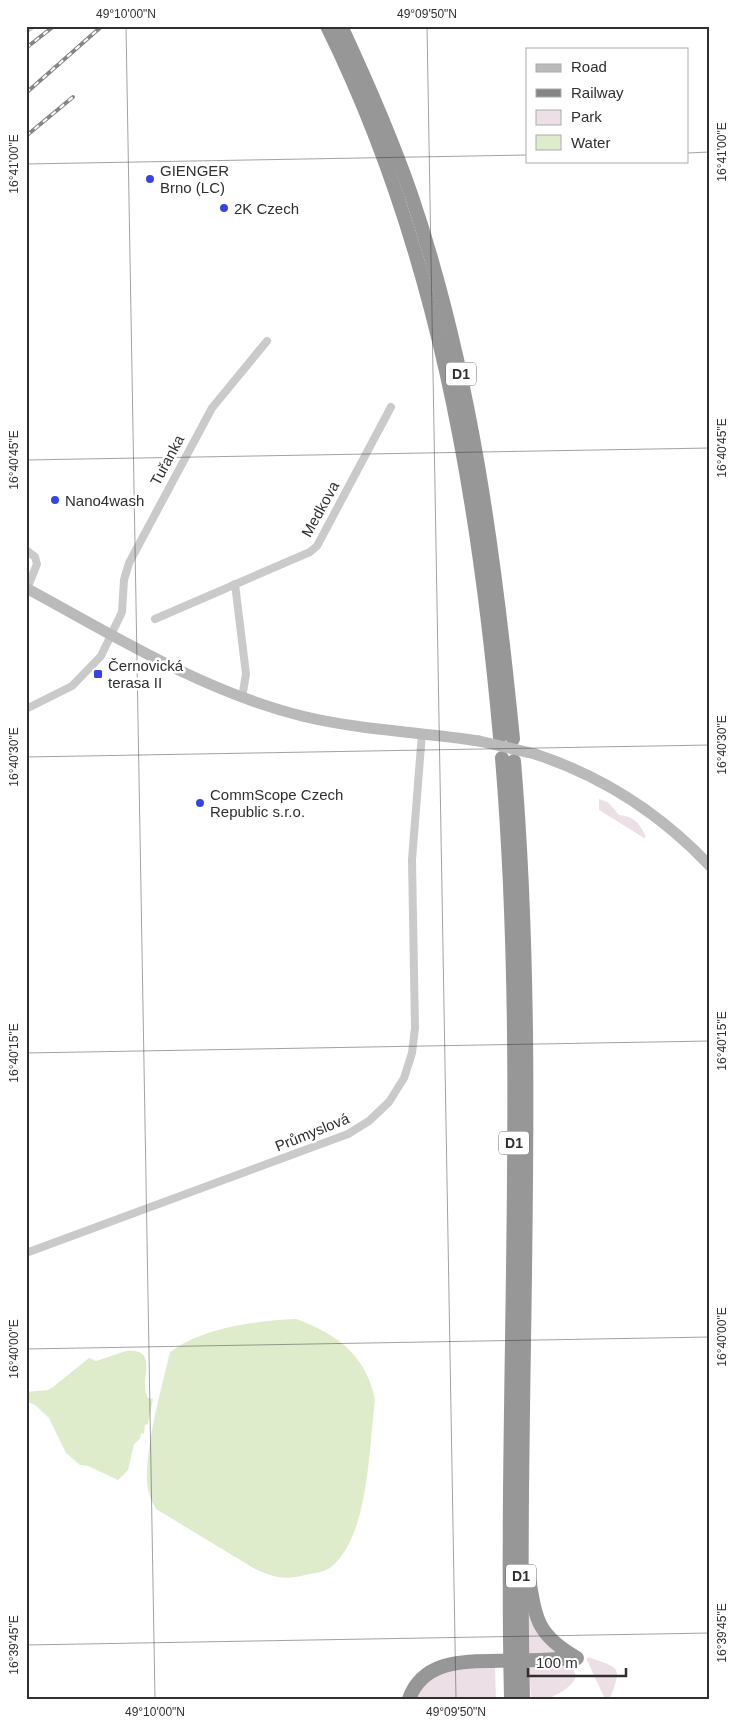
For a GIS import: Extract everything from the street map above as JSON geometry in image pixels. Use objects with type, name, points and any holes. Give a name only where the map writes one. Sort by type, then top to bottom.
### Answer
[{"type":"highway","name":"D1","points":[[327,26],[365,110],[395,187],[419,260],[439,334],[460,435],[476,528],[506,738],[490,545],[472,435],[452,337],[412,196],[376,104],[341,26]]},
{"type":"highway","name":"D1","points":[[511,1699],[508,1529],[514,1068],[508,759],[523,902],[527,1099],[522,1454],[523,1699]]},
{"type":"highway","points":[[409,1699],[420,1680],[436,1668],[463,1662],[577,1658],[554,1645],[546,1637],[541,1629],[533,1603],[526,1567],[526,1492],[522,1454]]},
{"type":"highway","points":[[505,1699],[505,1668],[509,1642]]},
{"type":"street","points":[[26,30],[31,26]]},
{"type":"street","name":"Tuřanka","points":[[26,709],[72,686],[101,656],[122,612],[124,580],[129,562],[212,408],[267,341]]},
{"type":"street","name":"Medkova","points":[[156,619],[310,552],[317,546],[391,408]]},
{"type":"street","points":[[26,550],[35,557],[37,564],[27,588],[201,681],[242,698],[319,720],[479,740],[535,754],[577,769],[624,794],[666,824],[710,866]]},
{"type":"street","points":[[235,584],[246,674],[242,698]]},
{"type":"street","name":"Průmyslová","points":[[26,1253],[348,1134],[373,1118],[392,1098],[407,1071],[414,1040],[412,869],[422,733]]},
{"type":"green space","points":[[599,799],[608,802],[619,815],[633,819],[646,837],[644,838],[599,810]]},
{"type":"green space","points":[[528,1596],[534,1622],[541,1637],[546,1644],[562,1654],[529,1654]]},
{"type":"green space","points":[[588,1657],[607,1664],[616,1670],[616,1680],[610,1699],[605,1699],[587,1660]]},
{"type":"green space","points":[[567,1665],[573,1670],[575,1675],[570,1685],[547,1699],[531,1699],[529,1666]]},
{"type":"green space","points":[[460,1667],[495,1668],[496,1699],[413,1699],[425,1680]]},
{"type":"water","points":[[296,1319],[324,1331],[348,1348],[365,1371],[375,1400],[365,1490],[353,1535],[344,1553],[331,1567],[324,1571],[282,1578],[255,1569],[156,1509],[148,1488],[147,1466],[155,1416],[170,1352],[183,1343],[214,1331],[264,1321]]},
{"type":"water","points":[[126,1351],[137,1351],[146,1360],[146,1391],[148,1398],[153,1399],[144,1434],[141,1433],[140,1439],[134,1444],[128,1470],[118,1480],[88,1466],[80,1465],[66,1453],[49,1418],[35,1405],[26,1401],[26,1392],[48,1390],[89,1358],[96,1361]]},
{"type":"railway","points":[[26,48],[54,26]]},
{"type":"railway","points":[[26,93],[102,26]]},
{"type":"railway","points":[[26,136],[73,97]]},
{"type":"place","name":"GIENGER Brno (LC)","points":[[150,179]]},
{"type":"place","name":"2K Czech","points":[[224,208]]},
{"type":"place","name":"Nano4wash","points":[[55,500]]},
{"type":"place","name":"Černovická terasa II","points":[[98,674]]},
{"type":"place","name":"CommScope Czech Republic s.r.o.","points":[[200,803]]}]
